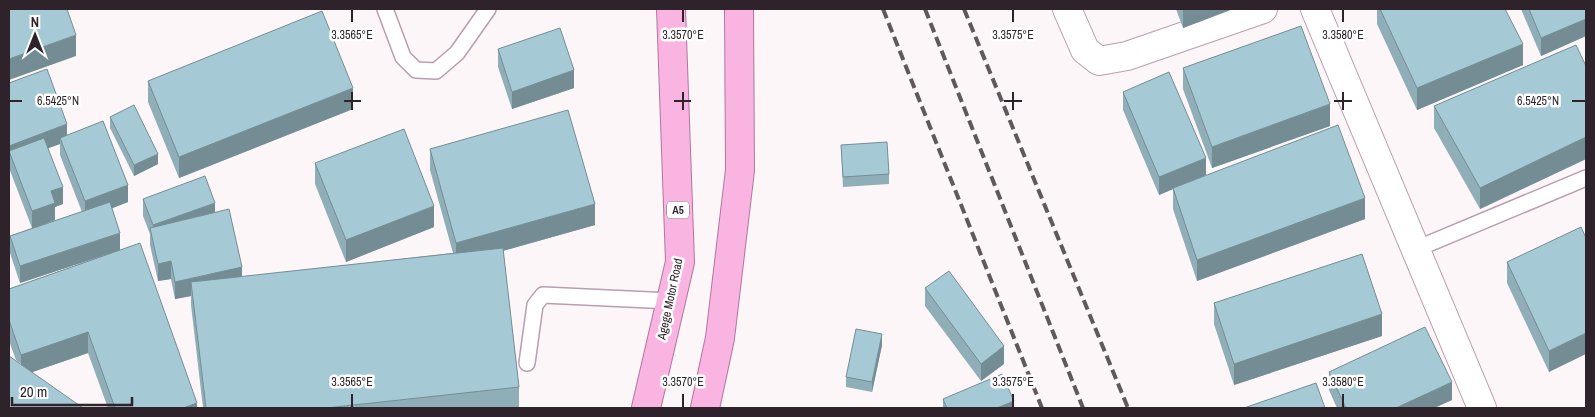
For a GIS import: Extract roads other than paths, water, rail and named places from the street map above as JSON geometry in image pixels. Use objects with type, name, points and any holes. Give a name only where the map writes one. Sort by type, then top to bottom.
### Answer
[{"type":"highway","name":"Agege Motor Road","points":[[646,408],[680,262],[671,9]]},
{"type":"highway","points":[[705,408],[720,338],[740,170],[739,9]]},
{"type":"street","points":[[1067,9],[1085,50],[1100,61],[1127,56],[1263,9]]},
{"type":"street","points":[[1315,9],[1482,408]]},
{"type":"lane","points":[[384,9],[403,57],[416,70],[436,71],[458,53],[488,9]]},
{"type":"lane","points":[[1416,249],[1586,178]]},
{"type":"lane","points":[[527,363],[535,305],[543,295],[672,300]]},
{"type":"railway","points":[[883,9],[1042,408]]},
{"type":"railway","points":[[925,9],[1083,408]]},
{"type":"railway","points":[[964,9],[1128,408]]}]
